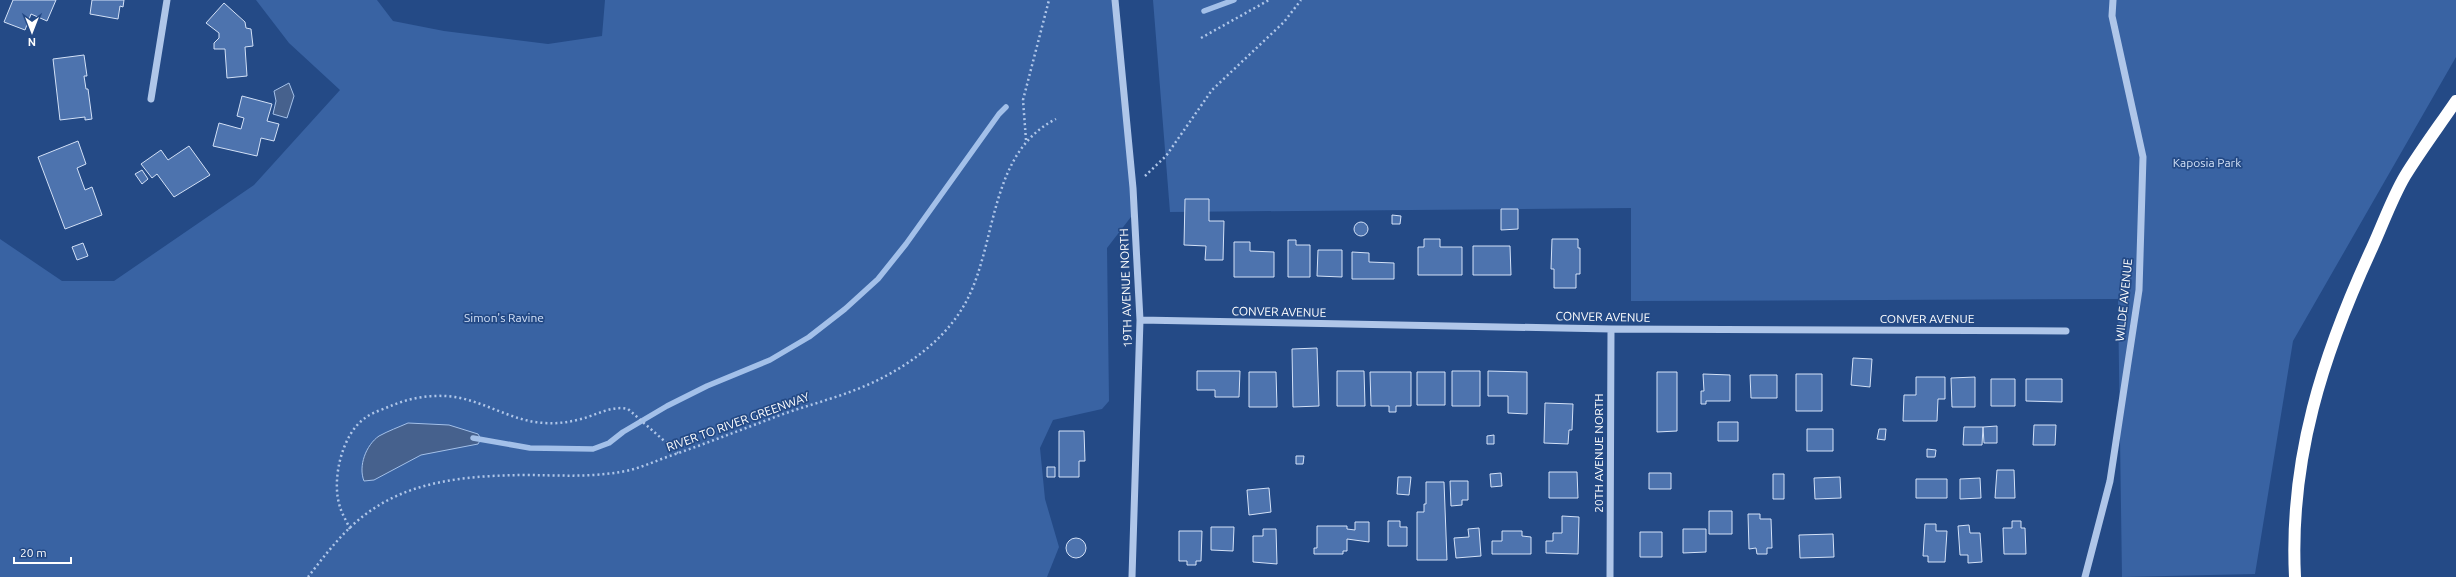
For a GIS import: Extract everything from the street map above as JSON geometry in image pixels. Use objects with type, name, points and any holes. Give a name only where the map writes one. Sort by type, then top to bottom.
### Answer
[{"type":"highway","points":[[2295,577],[2294,520],[2298,475],[2307,428],[2329,354],[2353,289],[2405,177],[2456,101]]},
{"type":"street","points":[[151,99],[167,0]]},
{"type":"street","name":"19TH AVENUE NORTH","points":[[1115,0],[1133,188],[1140,320],[1132,577]]},
{"type":"street","name":"WILDE AVENUE","points":[[2085,577],[2110,481],[2139,290],[2143,157],[2112,16],[2113,0]]},
{"type":"street","name":"CONVER AVENUE","points":[[1140,320],[1611,329],[2066,331]]},
{"type":"street","name":"20TH AVENUE NORTH","points":[[1610,577],[1611,329]]},
{"type":"path","points":[[1026,140],[1023,100],[1049,0]]},
{"type":"path","points":[[1202,38],[1269,0]]},
{"type":"path","points":[[1133,188],[1166,156],[1212,90],[1284,22],[1301,0]]},
{"type":"path","name":"RIVER TO RIVER GREENWAY","points":[[308,577],[350,529],[366,514],[399,495],[440,481],[523,475],[597,476],[630,470],[876,381],[923,354],[955,318],[968,299],[983,260],[1005,182],[1026,140],[1040,127],[1056,120]]},
{"type":"path","points":[[350,529],[339,505],[340,462],[345,444],[354,429],[365,418],[380,410],[409,399],[433,396],[457,397],[527,421],[560,424],[582,419],[613,408],[628,409],[678,453]]},
{"type":"green space","name":"Simon's Ravine","points":[[256,0],[377,0],[393,21],[444,31],[548,44],[602,36],[605,0],[1114,0],[1134,213],[1107,248],[1109,401],[1102,409],[1053,420],[1040,448],[1045,499],[1059,547],[1047,577],[0,577],[0,239],[62,281],[114,281],[254,185],[340,90],[289,43]]},
{"type":"green space","name":"Kaposia Park","points":[[1153,0],[2456,0],[2456,57],[2293,341],[2255,574],[2122,577],[2118,299],[1631,301],[1631,208],[1170,212]]},
{"type":"shaded area","points":[[289,83],[294,96],[287,118],[273,114],[276,101],[274,91]]},
{"type":"shaded area","points":[[408,423],[449,425],[478,434],[481,439],[478,444],[421,455],[374,480],[364,481],[362,469],[364,456],[370,445],[379,436]]},
{"type":"building","points":[[13,0],[56,0],[47,21],[31,14],[25,30],[4,22]]},
{"type":"building","points":[[92,0],[124,0],[123,7],[120,6],[118,19],[90,14]]},
{"type":"building","points":[[224,3],[245,22],[246,28],[251,29],[253,46],[245,47],[247,76],[227,78],[225,49],[214,49],[214,43],[219,38],[219,33],[206,23]]},
{"type":"building","points":[[84,55],[87,76],[84,76],[86,89],[88,89],[92,119],[85,120],[85,117],[60,120],[53,59]]},
{"type":"building","points":[[242,96],[272,104],[267,121],[279,124],[274,141],[261,138],[257,156],[213,146],[219,123],[241,129],[244,118],[237,116]]},
{"type":"building","points":[[78,141],[86,164],[77,168],[85,190],[92,187],[102,215],[65,229],[38,157]]},
{"type":"building","points":[[189,146],[210,175],[174,197],[157,174],[152,178],[141,164],[161,150],[168,160]]},
{"type":"building","points":[[142,170],[148,179],[142,184],[135,174]]},
{"type":"building","points":[[1185,199],[1209,199],[1209,221],[1224,221],[1223,260],[1205,260],[1206,246],[1184,245]]},
{"type":"building","points":[[1501,209],[1518,209],[1518,229],[1501,230]]},
{"type":"building","points":[[1392,215],[1401,216],[1400,224],[1392,224]]},
{"type":"building","points":[[1358,222],[1364,222],[1368,226],[1368,232],[1364,236],[1358,236],[1354,232],[1354,226]]},
{"type":"building","points":[[1424,239],[1440,239],[1440,247],[1462,247],[1462,275],[1418,275],[1418,247],[1424,247]]},
{"type":"building","points":[[1552,239],[1578,239],[1578,248],[1580,248],[1580,274],[1576,274],[1576,288],[1554,288],[1554,269],[1551,269]]},
{"type":"building","points":[[1288,240],[1296,240],[1296,245],[1310,245],[1310,277],[1288,277]]},
{"type":"building","points":[[1234,242],[1250,242],[1250,251],[1274,252],[1274,277],[1234,277]]},
{"type":"building","points":[[83,243],[88,256],[77,260],[72,247]]},
{"type":"building","points":[[1473,246],[1510,246],[1511,275],[1473,275]]},
{"type":"building","points":[[1318,250],[1342,250],[1342,277],[1317,276]]},
{"type":"building","points":[[1352,252],[1369,253],[1369,262],[1394,263],[1394,279],[1352,279]]},
{"type":"building","points":[[1317,348],[1319,406],[1293,407],[1292,349]]},
{"type":"building","points":[[1853,358],[1872,359],[1870,387],[1851,385]]},
{"type":"building","points":[[1197,371],[1240,371],[1239,397],[1215,397],[1215,390],[1197,390]]},
{"type":"building","points":[[1337,371],[1364,371],[1365,406],[1337,406]]},
{"type":"building","points":[[1452,371],[1480,371],[1480,406],[1452,406]]},
{"type":"building","points":[[1488,371],[1527,372],[1527,414],[1508,413],[1508,396],[1488,396]]},
{"type":"building","points":[[1249,372],[1276,372],[1277,407],[1249,407]]},
{"type":"building","points":[[1370,372],[1411,372],[1411,406],[1396,406],[1396,412],[1389,412],[1389,406],[1371,406]]},
{"type":"building","points":[[1417,372],[1445,372],[1445,405],[1417,405]]},
{"type":"building","points":[[1657,372],[1677,372],[1677,431],[1657,432]]},
{"type":"building","points":[[1703,374],[1730,375],[1730,401],[1706,401],[1706,404],[1701,404],[1701,391],[1704,391]]},
{"type":"building","points":[[1796,374],[1822,374],[1822,411],[1796,411]]},
{"type":"building","points":[[1750,375],[1777,375],[1777,398],[1751,398]]},
{"type":"building","points":[[1916,377],[1945,377],[1945,399],[1938,399],[1937,421],[1903,421],[1904,395],[1916,395]]},
{"type":"building","points":[[1975,377],[1975,407],[1952,407],[1951,378]]},
{"type":"building","points":[[1991,379],[2015,379],[2015,406],[1991,406]]},
{"type":"building","points":[[2026,379],[2062,379],[2062,402],[2026,401]]},
{"type":"building","points":[[1545,403],[1573,404],[1572,430],[1569,430],[1568,444],[1544,443]]},
{"type":"building","points":[[1718,422],[1738,422],[1738,441],[1718,441]]},
{"type":"building","points":[[2034,425],[2056,425],[2055,445],[2033,445]]},
{"type":"building","points":[[1997,426],[1997,443],[1984,443],[1983,427]]},
{"type":"building","points":[[1964,427],[1983,427],[1982,445],[1963,445]]},
{"type":"building","points":[[1807,429],[1833,429],[1833,451],[1807,451]]},
{"type":"building","points":[[1879,429],[1886,429],[1885,440],[1877,439]]},
{"type":"building","points":[[1059,431],[1084,431],[1085,461],[1079,461],[1079,477],[1059,477]]},
{"type":"building","points":[[1494,435],[1494,444],[1487,444],[1487,436]]},
{"type":"building","points":[[1927,449],[1936,450],[1935,457],[1927,457]]},
{"type":"building","points":[[1296,456],[1304,456],[1303,464],[1296,464]]},
{"type":"building","points":[[1047,467],[1055,467],[1055,477],[1047,477]]},
{"type":"building","points":[[1997,470],[2014,470],[2015,498],[1995,498]]},
{"type":"building","points":[[1549,472],[1577,472],[1578,498],[1549,498]]},
{"type":"building","points":[[1501,473],[1502,486],[1491,487],[1490,474]]},
{"type":"building","points":[[1649,473],[1671,473],[1671,489],[1649,489]]},
{"type":"building","points":[[1773,474],[1784,474],[1784,499],[1773,499]]},
{"type":"building","points":[[1398,477],[1411,477],[1409,495],[1397,494]]},
{"type":"building","points":[[1840,477],[1841,498],[1815,499],[1814,478]]},
{"type":"building","points":[[1980,478],[1981,498],[1960,499],[1960,479]]},
{"type":"building","points":[[1916,479],[1947,479],[1947,498],[1916,498]]},
{"type":"building","points":[[1450,481],[1468,481],[1468,500],[1462,500],[1462,505],[1451,506]]},
{"type":"building","points":[[1426,482],[1444,482],[1447,560],[1417,560],[1417,512],[1424,512],[1424,504],[1426,504]]},
{"type":"building","points":[[1269,488],[1271,512],[1249,515],[1247,490]]},
{"type":"building","points":[[1709,511],[1732,511],[1732,534],[1709,534]]},
{"type":"building","points":[[1748,514],[1760,514],[1760,519],[1771,519],[1772,548],[1767,548],[1767,554],[1757,554],[1756,548],[1749,549]]},
{"type":"building","points":[[1562,516],[1579,517],[1578,554],[1546,553],[1546,541],[1553,541],[1553,533],[1562,533]]},
{"type":"building","points":[[1388,521],[1400,521],[1400,527],[1407,527],[1407,546],[1388,546]]},
{"type":"building","points":[[2012,521],[2021,521],[2021,528],[2025,528],[2026,554],[2004,554],[2003,528],[2012,528]]},
{"type":"building","points":[[1355,522],[1369,522],[1369,542],[1347,539],[1347,551],[1343,551],[1343,554],[1314,554],[1314,548],[1317,548],[1317,526],[1347,526],[1347,529],[1355,530]]},
{"type":"building","points":[[1925,524],[1936,524],[1936,531],[1947,531],[1945,562],[1928,562],[1928,556],[1923,556]]},
{"type":"building","points":[[1969,525],[1970,533],[1980,533],[1982,562],[1968,563],[1968,555],[1960,555],[1958,526]]},
{"type":"building","points":[[1211,527],[1234,527],[1233,551],[1211,550]]},
{"type":"building","points":[[1479,528],[1481,556],[1456,558],[1454,538],[1469,537],[1468,529]]},
{"type":"building","points":[[1263,529],[1276,529],[1277,564],[1253,562],[1253,536],[1263,536]]},
{"type":"building","points":[[1683,529],[1706,529],[1706,552],[1683,553]]},
{"type":"building","points":[[1179,531],[1202,531],[1201,561],[1196,561],[1196,565],[1187,565],[1187,561],[1179,561]]},
{"type":"building","points":[[1502,531],[1522,531],[1522,536],[1531,537],[1531,554],[1492,554],[1492,541],[1502,541]]},
{"type":"building","points":[[1640,532],[1662,532],[1662,557],[1640,557]]},
{"type":"building","points":[[1833,534],[1834,557],[1800,558],[1799,535]]},
{"type":"building","points":[[1076,538],[1083,541],[1086,548],[1083,555],[1076,558],[1069,555],[1066,548],[1069,541]]},
{"type":"waterway","points":[[1204,11],[1234,0]]},
{"type":"waterway","points":[[473,438],[530,448],[593,449],[609,443],[623,432],[667,406],[707,386],[770,360],[809,337],[845,309],[878,279],[906,244],[999,114],[1006,107]]}]
